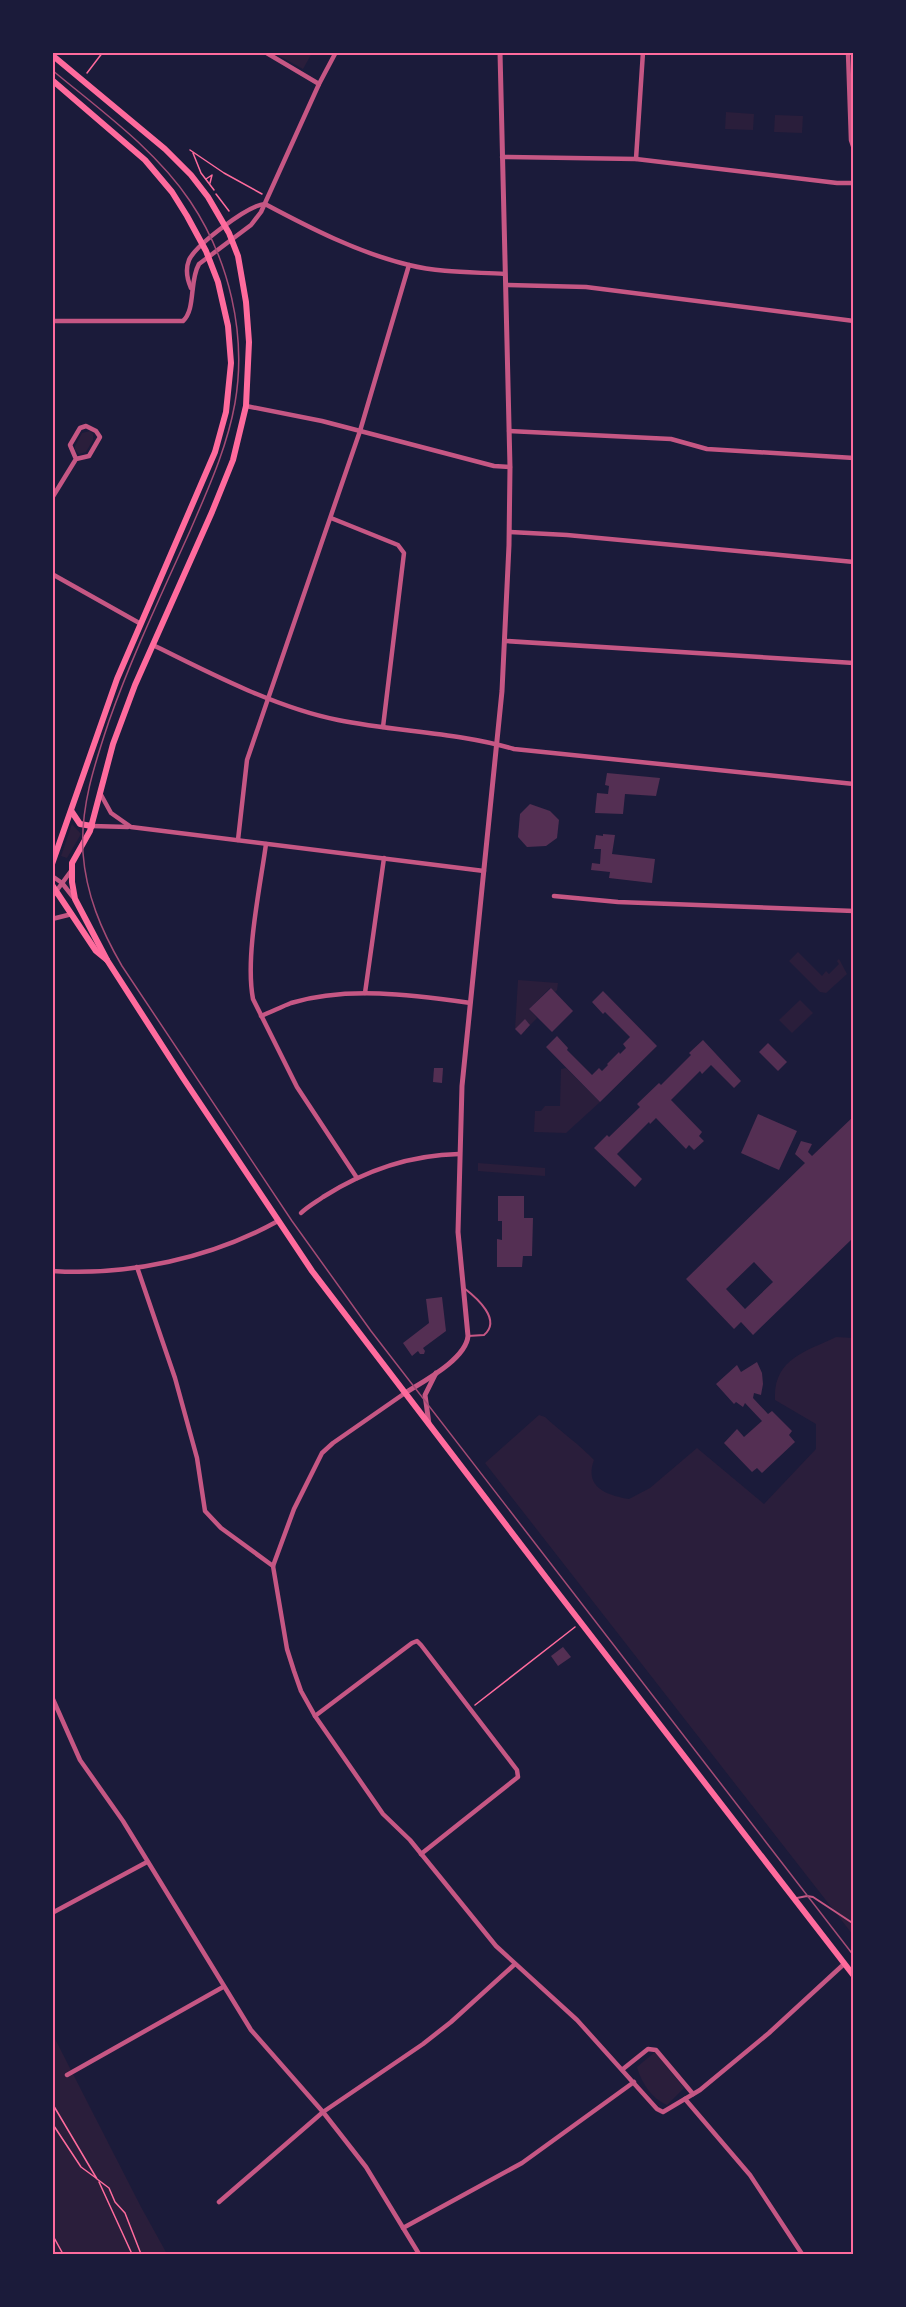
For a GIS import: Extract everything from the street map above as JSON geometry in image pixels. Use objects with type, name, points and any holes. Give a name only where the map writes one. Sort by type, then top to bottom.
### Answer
[{"type":"main road","points":[[52,55],[183,166],[208,197],[232,240],[242,277],[250,362],[246,406],[236,450],[121,721],[92,826],[75,854],[71,871],[75,899],[107,960],[312,1271],[854,1976]]},
{"type":"main road","points":[[52,80],[152,168],[172,192],[202,244],[218,282],[229,337],[231,363],[225,418],[209,468],[106,707],[52,864]]},
{"type":"main road","points":[[72,811],[80,824],[92,826]]},
{"type":"main road","points":[[54,891],[96,951],[107,960]]},
{"type":"street","points":[[265,52],[319,84]]},
{"type":"street","points":[[52,321],[183,321],[190,313],[191,288],[195,271],[199,264],[252,225],[265,204],[319,84],[336,52]]},
{"type":"street","points":[[500,52],[510,532],[506,641],[498,744],[462,1081],[458,1232],[468,1342],[463,1351],[437,1372],[333,1443],[322,1453],[294,1509],[273,1566],[287,1649],[302,1691],[315,1716],[383,1814],[421,1854],[469,1915],[515,1965],[577,2019],[657,2109],[663,2112],[693,2094],[769,2033],[844,1964]]},
{"type":"street","points":[[636,159],[643,52]]},
{"type":"street","points":[[848,52],[851,140],[854,149]]},
{"type":"street","points":[[502,157],[636,159],[837,183],[854,183]]},
{"type":"street","points":[[191,288],[186,273],[194,252],[253,206],[265,204],[350,244],[409,265],[452,272],[505,274]]},
{"type":"street","points":[[238,840],[247,760],[360,431],[409,265]]},
{"type":"street","points":[[506,285],[586,287],[854,321]]},
{"type":"street","points":[[246,406],[322,421],[494,466],[510,467]]},
{"type":"street","points":[[52,498],[76,459],[88,456],[100,437],[96,431],[86,426],[80,428],[70,445],[76,459]]},
{"type":"street","points":[[509,431],[671,439],[706,449],[854,458]]},
{"type":"street","points":[[331,518],[398,545],[404,553],[383,727]]},
{"type":"street","points":[[510,532],[567,535],[854,562]]},
{"type":"street","points":[[52,574],[141,624]]},
{"type":"street","points":[[506,641],[854,663]]},
{"type":"street","points":[[153,645],[269,699],[337,720],[484,740],[514,749],[854,784]]},
{"type":"street","points":[[100,793],[111,813],[131,827]]},
{"type":"street","points":[[92,826],[131,827],[484,871]]},
{"type":"street","points":[[52,843],[61,841]]},
{"type":"street","points":[[266,844],[252,950],[250,984],[253,999],[297,1087],[357,1178]]},
{"type":"street","points":[[365,993],[384,858]]},
{"type":"street","points":[[54,891],[71,871]]},
{"type":"street","points":[[52,876],[62,883],[75,899]]},
{"type":"street","points":[[554,896],[618,902],[854,911]]},
{"type":"street","points":[[52,919],[72,914]]},
{"type":"street","points":[[261,1016],[291,1004],[335,995],[365,993],[470,1003]]},
{"type":"street","points":[[301,1213],[357,1178],[413,1159],[459,1154]]},
{"type":"street","points":[[52,1271],[79,1273],[137,1267],[205,1251],[241,1239],[278,1221]]},
{"type":"street","points":[[137,1267],[175,1378],[193,1442],[205,1511],[221,1528],[273,1566]]},
{"type":"street","points":[[429,1425],[425,1395],[437,1372]]},
{"type":"street","points":[[315,1716],[417,1641],[517,1770],[518,1777],[421,1854]]},
{"type":"street","points":[[52,1697],[80,1760],[123,1821],[223,1987],[262,2044],[323,2112],[366,2167],[419,2254]]},
{"type":"street","points":[[52,1913],[147,1862]]},
{"type":"street","points":[[219,2202],[323,2112],[423,2044],[515,1965]]},
{"type":"street","points":[[67,2075],[223,1987]]},
{"type":"street","points":[[623,2069],[648,2049],[656,2050],[693,2094]]},
{"type":"street","points":[[403,2228],[522,2163],[634,2082]]},
{"type":"street","points":[[685,2098],[750,2175],[802,2254]]},
{"type":"lane","points":[[463,1287],[479,1301],[489,1316],[490,1329],[487,1333],[468,1336]]},
{"type":"lane","points":[[795,1900],[800,1896],[813,1897],[854,1924]]},
{"type":"path","points":[[81,79],[103,52]]},
{"type":"path","points":[[229,211],[209,184],[190,150],[224,173],[268,197]]},
{"type":"path","points":[[206,179],[212,175],[209,184]]},
{"type":"path","points":[[470,1709],[581,1622]]},
{"type":"path","points":[[52,2103],[111,2205],[132,2254]]},
{"type":"path","points":[[52,2122],[81,2167],[109,2188],[115,2202],[125,2213],[141,2254]]},
{"type":"path","points":[[52,2234],[63,2254]]},
{"type":"shaded area","points":[[274,53],[312,53],[303,69]]},
{"type":"shaded area","points":[[726,112],[754,114],[753,130],[725,129]]},
{"type":"shaded area","points":[[775,115],[803,116],[802,133],[774,132]]},
{"type":"shaded area","points":[[90,431],[93,434],[93,440],[86,452],[79,454],[75,446],[82,433]]},
{"type":"shaded area","points":[[72,824],[81,834],[67,858],[61,856]]},
{"type":"shaded area","points":[[798,952],[822,976],[826,971],[829,974],[839,964],[837,961],[839,959],[847,974],[826,993],[820,992],[789,961]]},
{"type":"shaded area","points":[[518,980],[558,983],[555,992],[550,988],[529,1009],[537,1018],[530,1025],[525,1020],[515,1029]]},
{"type":"shaded area","points":[[800,1000],[813,1013],[792,1033],[779,1020]]},
{"type":"shaded area","points":[[566,1068],[600,1102],[566,1133],[534,1132],[535,1111],[541,1111],[545,1106],[560,1106],[561,1069]]},
{"type":"shaded area","points":[[478,1163],[545,1168],[545,1176],[478,1171]]},
{"type":"shaded area","points":[[836,1337],[853,1338],[853,1935],[485,1463],[539,1415],[545,1417],[594,1460],[592,1477],[595,1483],[612,1495],[629,1499],[650,1488],[697,1448],[764,1504],[816,1449],[816,1424],[775,1400],[779,1375],[793,1359]]},
{"type":"shaded area","points":[[52,2033],[141,2207],[167,2254],[53,2254]]},
{"type":"shaded area","points":[[655,2052],[684,2088],[667,2105],[657,2099],[648,2089],[637,2067]]},
{"type":"building","points":[[607,773],[660,778],[656,796],[625,794],[623,814],[595,813],[597,793],[608,794],[609,786],[605,785]]},
{"type":"building","points":[[530,804],[550,811],[559,820],[557,838],[546,846],[527,847],[518,837],[520,814]]},
{"type":"building","points":[[603,834],[615,835],[612,854],[655,859],[652,883],[609,878],[610,872],[591,870],[592,863],[600,864],[601,849],[594,849],[596,835],[603,836]]},
{"type":"building","points":[[551,988],[573,1011],[552,1032],[529,1009]]},
{"type":"building","points":[[603,991],[657,1046],[600,1102],[546,1047],[557,1036],[568,1048],[567,1050],[592,1075],[599,1068],[602,1071],[619,1052],[620,1054],[626,1048],[623,1044],[630,1037],[592,1002]]},
{"type":"building","points":[[525,1019],[530,1025],[521,1035],[515,1029]]},
{"type":"building","points":[[703,1040],[741,1081],[734,1088],[711,1065],[702,1074],[700,1071],[671,1100],[702,1132],[699,1136],[704,1141],[694,1150],[689,1145],[686,1149],[656,1118],[650,1124],[649,1122],[617,1154],[642,1179],[635,1187],[594,1148],[640,1107],[637,1104],[659,1083],[661,1085]]},
{"type":"building","points":[[768,1043],[787,1062],[778,1071],[759,1052]]},
{"type":"building","points":[[434,1068],[443,1068],[442,1083],[433,1082]]},
{"type":"building","points":[[758,1114],[797,1131],[779,1170],[741,1153]]},
{"type":"building","points":[[854,1116],[854,1166],[851,1168],[854,1171],[854,1237],[753,1335],[741,1322],[734,1329],[686,1279],[805,1163],[795,1154],[801,1141],[812,1144],[808,1152],[812,1156]],"holes":[[[754,1262],[773,1282],[745,1309],[726,1289]]]},
{"type":"building","points":[[498,1196],[524,1196],[524,1218],[533,1218],[532,1256],[523,1256],[522,1267],[497,1267],[497,1239],[502,1240],[502,1221],[498,1221]]},
{"type":"building","points":[[442,1297],[446,1331],[423,1348],[424,1354],[418,1351],[412,1356],[403,1343],[429,1323],[426,1299]]},
{"type":"building","points":[[757,1362],[762,1373],[763,1384],[761,1395],[754,1393],[753,1398],[768,1414],[772,1411],[792,1431],[789,1435],[795,1442],[762,1473],[757,1468],[752,1472],[724,1443],[737,1429],[744,1437],[762,1421],[745,1403],[743,1407],[736,1402],[734,1404],[716,1384],[737,1365],[741,1372]]},
{"type":"building","points":[[563,1647],[571,1657],[558,1666],[551,1656]]},
{"type":"tram line","points":[[52,70],[144,147],[190,201],[204,224],[225,272],[232,298],[239,350],[235,403],[222,452],[197,515],[127,673],[109,721],[86,802],[83,853],[87,883],[101,925],[122,966],[292,1221],[371,1331],[854,1956]]}]
